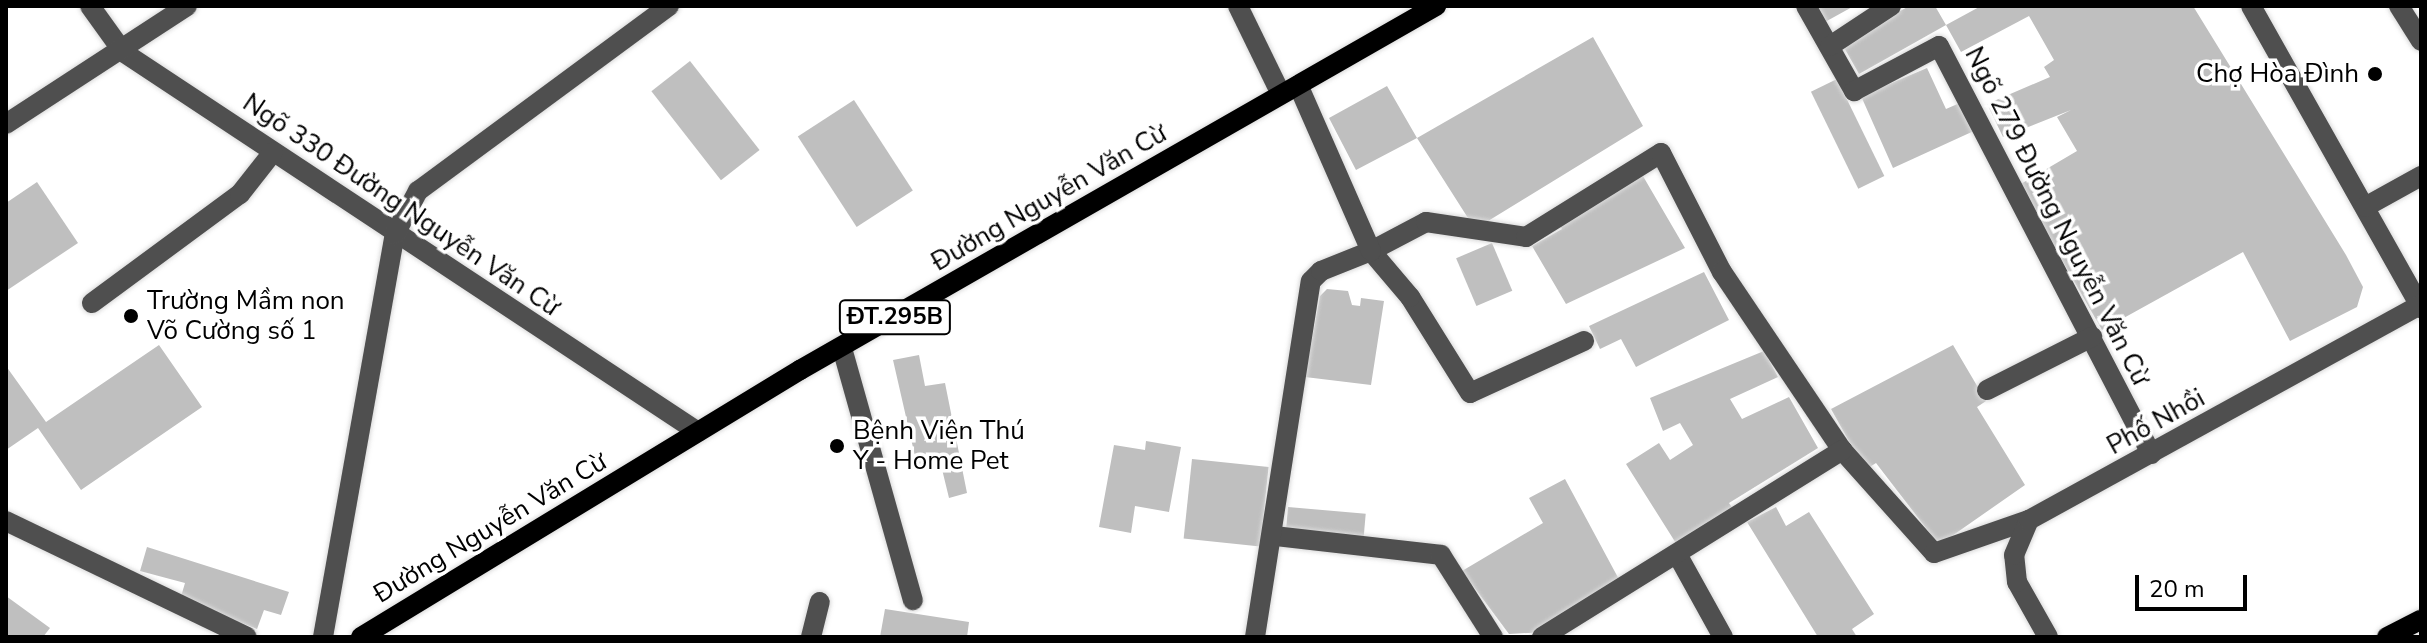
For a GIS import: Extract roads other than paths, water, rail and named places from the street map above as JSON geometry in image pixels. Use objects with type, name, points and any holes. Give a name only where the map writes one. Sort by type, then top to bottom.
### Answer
[{"type":"main road","name":"Đường Nguyễn Văn Cừ","points":[[361,637],[698,432],[1436,6]]},
{"type":"main road","points":[[2387,637],[2421,620]]},
{"type":"street","name":"Ngõ 330 Đường Nguyễn Văn Cừ","points":[[90,6],[123,52],[698,432]]},
{"type":"street","points":[[6,124],[123,52],[187,6]]},
{"type":"street","points":[[323,637],[395,234],[418,191],[669,6]]},
{"type":"street","points":[[1238,6],[1290,89],[1371,251],[1410,297],[1470,393],[1584,341]]},
{"type":"street","name":"Ngõ 279 Đường Nguyễn Văn Cừ","points":[[1806,6],[1854,91],[1939,46],[2151,454]]},
{"type":"street","points":[[1830,46],[1891,6]]},
{"type":"street","points":[[2251,6],[2420,307]]},
{"type":"street","points":[[2399,6],[2421,41]]},
{"type":"street","points":[[92,303],[240,194],[273,152]]},
{"type":"street","points":[[1255,637],[1275,536],[1311,281],[1321,271],[1371,251],[1426,222],[1526,237],[1661,153],[1722,272],[1842,450],[1542,637]]},
{"type":"street","points":[[2365,207],[2421,176]]},
{"type":"street","name":"Phố Nhồi","points":[[1842,450],[1934,553],[2029,520],[2420,307]]},
{"type":"street","points":[[1987,390],[2092,337]]},
{"type":"street","points":[[842,348],[913,600]]},
{"type":"street","points":[[2029,520],[2014,555],[2017,582],[2048,637]]},
{"type":"street","points":[[6,521],[247,637]]},
{"type":"street","points":[[1275,536],[1441,555],[1493,637]]},
{"type":"street","points":[[1677,554],[1723,637]]},
{"type":"street","points":[[811,637],[820,602]]},
{"type":"place","name":"Chợ Hòa Đình","points":[[2375,74]]},
{"type":"place","name":"Trường Mầm non Võ Cường số 1","points":[[131,316]]},
{"type":"place","name":"Bệnh Viện Thú Y - Home Pet","points":[[837,446]]}]
